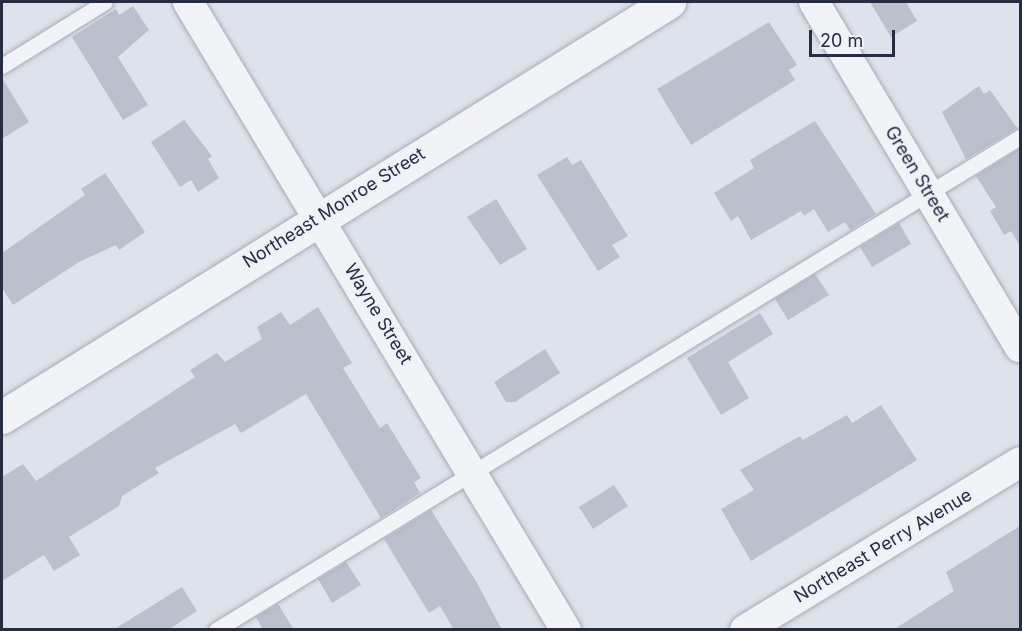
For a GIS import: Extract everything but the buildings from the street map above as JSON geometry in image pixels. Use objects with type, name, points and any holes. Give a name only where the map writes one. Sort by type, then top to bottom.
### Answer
[{"type":"street","name":"Wayne Street","points":[[188,2],[320,216],[566,630]]},
{"type":"street","name":"Northeast Monroe Street","points":[[2,417],[320,216],[669,2]]},
{"type":"street","name":"Green Street","points":[[814,2],[1020,347]]},
{"type":"street","name":"Northeast Perry Avenue","points":[[745,630],[1020,462]]},
{"type":"lane","points":[[2,66],[105,2]]},
{"type":"lane","points":[[216,630],[1020,137]]}]
